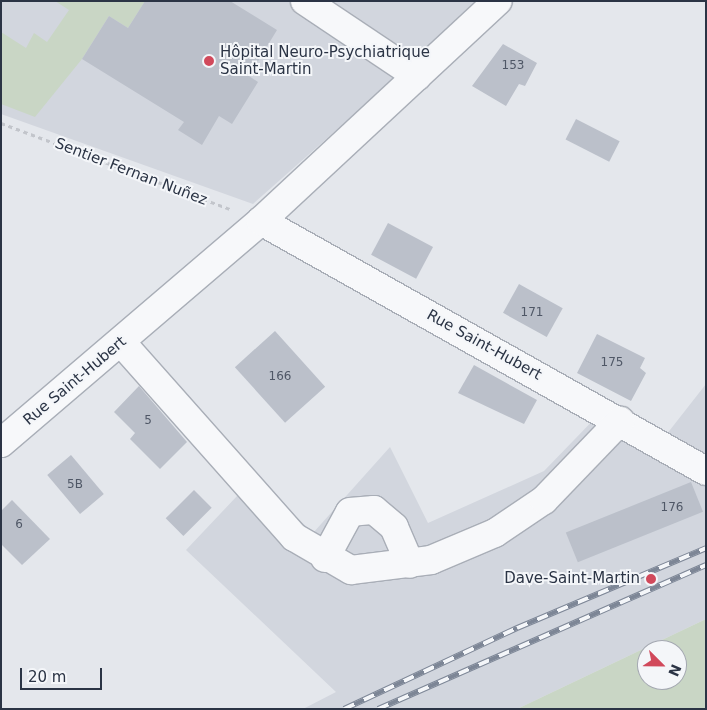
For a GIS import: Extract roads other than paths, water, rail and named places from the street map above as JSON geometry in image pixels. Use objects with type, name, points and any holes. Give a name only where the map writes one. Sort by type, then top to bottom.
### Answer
[{"type":"street","points":[[306,1],[417,76]]},
{"type":"street","name":"Rue Saint-Hubert","points":[[1,443],[261,221],[498,1]]},
{"type":"street","name":"Rue Saint-Hubert","points":[[261,221],[706,471]]},
{"type":"street","points":[[121,342],[294,537],[325,558],[351,570],[410,564],[495,533],[544,500],[620,421]]},
{"type":"street","points":[[325,558],[350,512],[374,510],[394,527],[410,564]]},
{"type":"railway","points":[[344,709],[517,628],[706,548]]},
{"type":"railway","points":[[378,709],[706,565]]},
{"type":"place","name":"Hôpital Neuro-Psychiatrique Saint-Martin","points":[[209,61]]},
{"type":"place","name":"Dave-Saint-Martin","points":[[651,579]]}]
